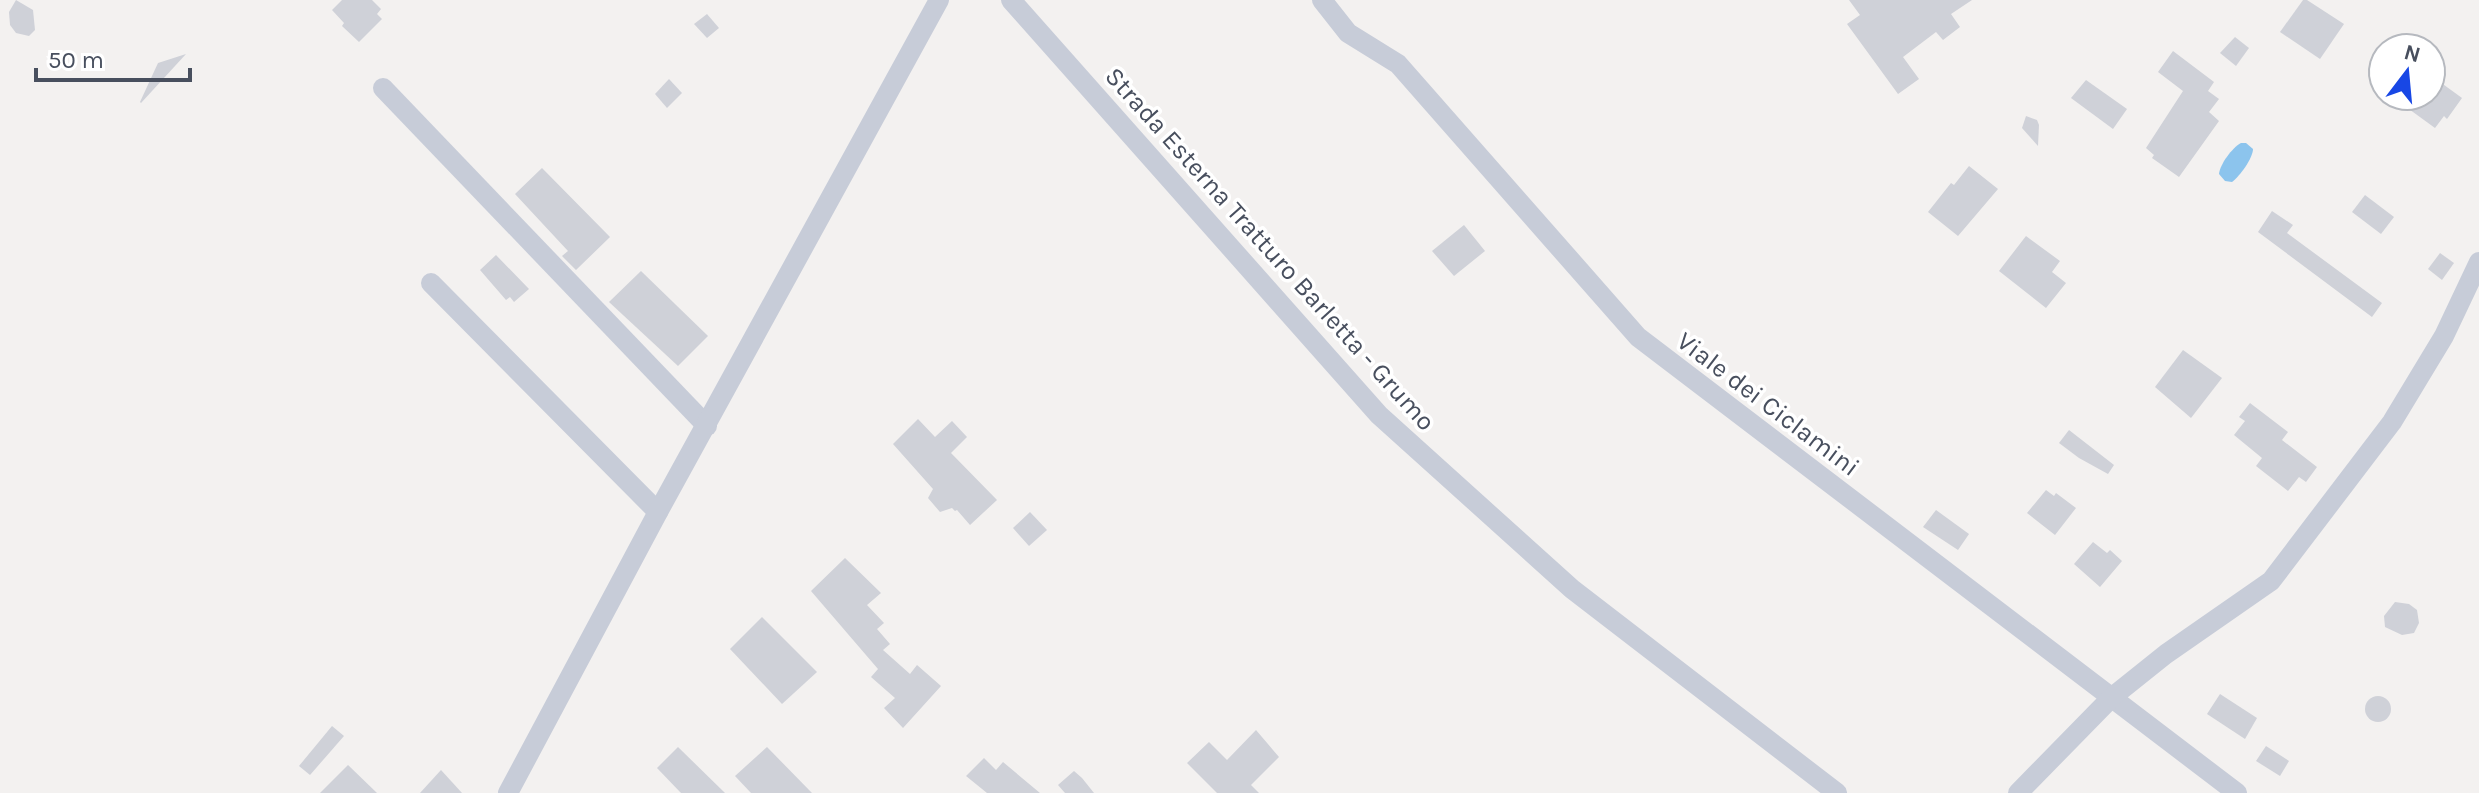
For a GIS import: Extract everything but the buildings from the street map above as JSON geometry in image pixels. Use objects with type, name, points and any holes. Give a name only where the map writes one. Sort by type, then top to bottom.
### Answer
[{"type":"street","points":[[508,793],[939,0]]},
{"type":"street","name":"Strada Esterna Tratturo Barletta - Grumo","points":[[1011,0],[1379,415],[1572,589],[1837,793]]},
{"type":"street","name":"Viale dei Ciclamini","points":[[1322,0],[1348,33],[1398,64],[1638,337],[2237,793]]},
{"type":"street","points":[[383,88],[707,426]]},
{"type":"street","points":[[2018,793],[2111,698],[2166,654],[2271,581],[2392,422],[2444,336],[2479,262]]},
{"type":"street","points":[[431,283],[658,512]]},
{"type":"water","points":[[2241,143],[2253,149],[2251,157],[2232,182],[2225,181],[2219,174],[2222,166],[2230,152]]}]
